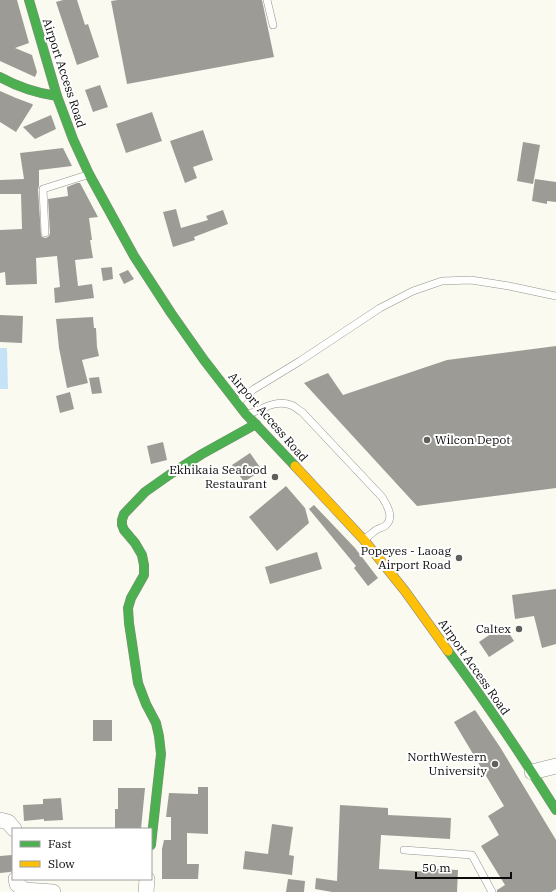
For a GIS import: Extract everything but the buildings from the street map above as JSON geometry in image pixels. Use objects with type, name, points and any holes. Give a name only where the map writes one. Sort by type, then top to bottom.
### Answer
[{"type":"main road","name":"Airport Access Road","points":[[29,0],[56,96],[73,139],[89,174],[134,256],[171,314],[204,360],[247,415],[364,540],[405,591],[480,694],[556,810]]},
{"type":"main road","points":[[0,77],[29,91],[56,96]]},
{"type":"main road","points":[[152,836],[161,754],[156,723],[146,704],[138,683],[128,608],[144,575],[144,565],[142,555],[135,543],[124,530],[122,520],[124,514],[145,492],[202,454],[256,424]]},
{"type":"street","points":[[532,772],[556,766]]},
{"type":"street","points":[[0,820],[8,822],[13,828]]},
{"type":"street","points":[[16,880],[17,884],[24,890],[53,892]]},
{"type":"street","points":[[146,892],[148,880]]},
{"type":"lane","points":[[267,0],[273,25]]},
{"type":"lane","points":[[45,233],[43,189],[89,174]]},
{"type":"lane","points":[[237,403],[254,390],[380,308],[412,291],[442,281],[472,280],[556,296]]},
{"type":"lane","points":[[247,415],[280,403],[291,405],[302,412],[376,491],[388,506],[390,515],[389,522],[377,529],[364,540]]},
{"type":"lane","points":[[404,850],[472,855],[492,892]]},
{"type":"water","points":[[0,348],[7,348],[8,389],[0,389]]},
{"type":"traffic: fast","points":[[29,0],[57,96],[73,139],[89,174],[134,256],[204,360],[245,413],[295,466]]},
{"type":"traffic: fast","points":[[0,77],[27,89],[57,96]]},
{"type":"traffic: fast","points":[[152,836],[161,754],[156,723],[146,704],[138,683],[128,608],[131,598],[144,575],[144,565],[142,555],[135,543],[124,530],[122,520],[124,514],[145,492],[202,454],[256,424]]},
{"type":"traffic: fast","points":[[448,651],[504,729],[556,810]]},
{"type":"traffic: slow","points":[[295,466],[364,540],[405,591],[448,651]]},
{"type":"place","name":"Wilcon Depot","points":[[427,440]]},
{"type":"place","name":"Ekhikaia Seafood Restaurant","points":[[275,477]]},
{"type":"place","name":"Popeyes - Laoag Airport Road","points":[[459,558]]},
{"type":"place","name":"Caltex","points":[[519,629]]},
{"type":"place","name":"NorthWestern University","points":[[495,764]]}]
